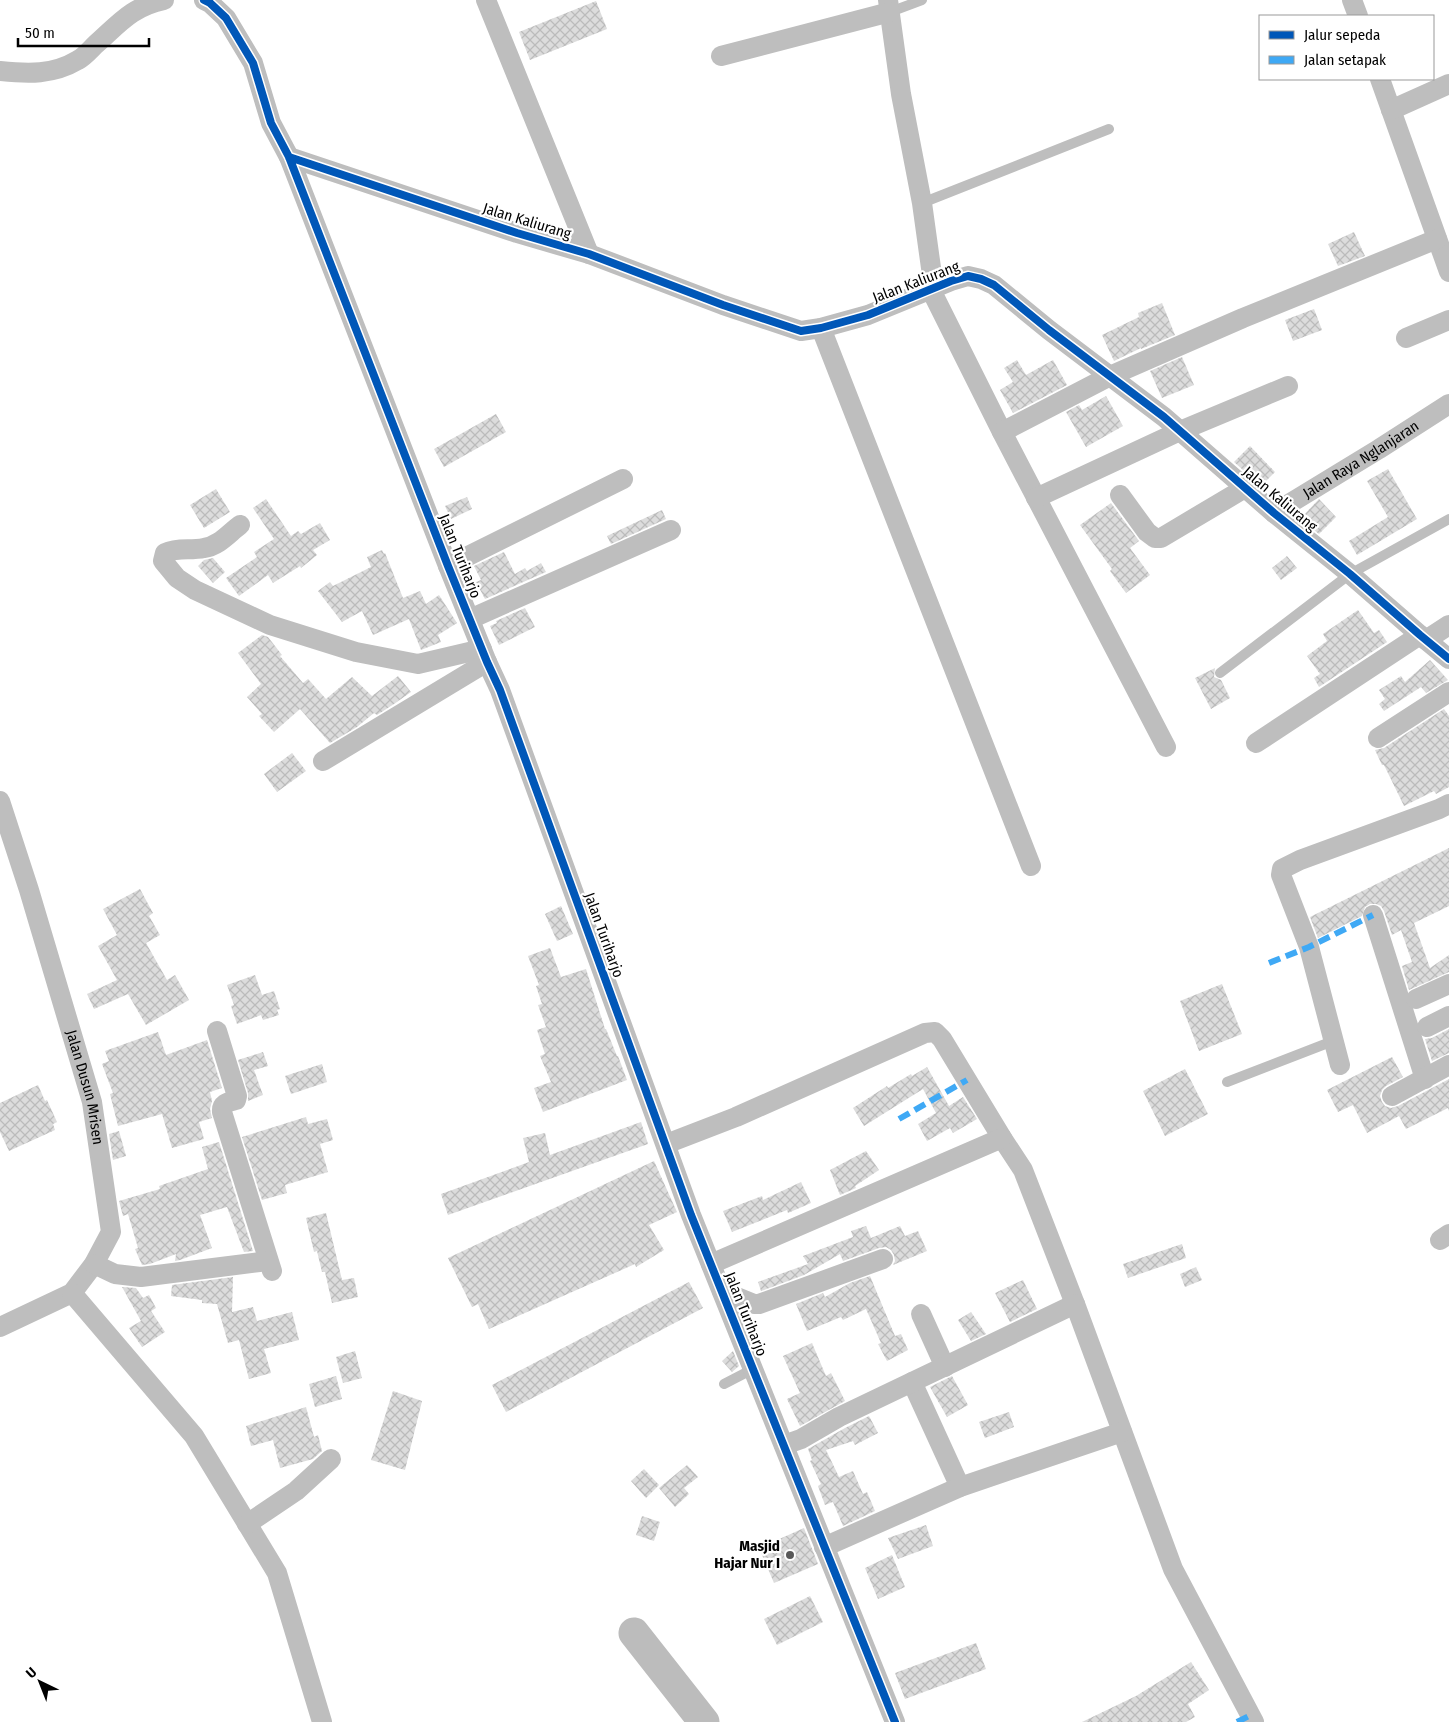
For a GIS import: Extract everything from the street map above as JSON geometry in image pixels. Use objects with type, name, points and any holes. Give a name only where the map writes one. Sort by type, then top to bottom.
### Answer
[{"type":"street","points":[[0,71],[29,74],[52,71],[79,60],[134,10],[148,3],[164,0]]},
{"type":"street","name":"Jalan Turiharjo","points":[[204,0],[226,18],[254,63],[271,123],[288,157],[448,566],[500,690],[691,1216],[895,1722]]},
{"type":"street","points":[[486,0],[589,254]]},
{"type":"street","points":[[1352,0],[1358,15]]},
{"type":"street","points":[[722,56],[889,6],[901,94],[922,203],[932,275],[931,290],[1002,432],[1166,747]]},
{"type":"street","points":[[1380,80],[1449,272]]},
{"type":"street","points":[[1392,110],[1449,84]]},
{"type":"street","name":"Jalan Kaliurang","points":[[288,157],[517,234],[589,254],[723,305],[802,331],[821,328],[868,315],[968,276],[981,279],[994,285],[1180,431],[1274,513],[1350,574],[1449,659]]},
{"type":"street","points":[[1002,432],[1110,376],[1252,314],[1437,238]]},
{"type":"street","points":[[1406,338],[1449,320]]},
{"type":"street","points":[[821,328],[1031,866]]},
{"type":"street","points":[[1036,498],[1180,431],[1288,386]]},
{"type":"street","name":"Jalan Raya Nglanjaran","points":[[1274,513],[1449,404]]},
{"type":"street","points":[[448,566],[623,479]]},
{"type":"street","points":[[1120,495],[1148,532],[1155,538],[1161,538],[1245,488]]},
{"type":"street","points":[[240,525],[216,545],[204,548],[173,549],[165,553],[163,561],[178,578],[195,590],[270,625],[356,652],[418,664],[485,656]]},
{"type":"street","points":[[470,618],[671,530]]},
{"type":"street","points":[[1256,743],[1423,638],[1449,625]]},
{"type":"street","points":[[323,761],[485,656]]},
{"type":"street","points":[[1378,738],[1449,692]]},
{"type":"street","name":"Jalan Dusun Mrisen","points":[[0,801],[29,890],[92,1102],[111,1232],[94,1264],[72,1293],[0,1327]]},
{"type":"street","points":[[1340,1065],[1309,947],[1281,875],[1282,869],[1300,860],[1449,804]]},
{"type":"street","points":[[1373,915],[1425,1078]]},
{"type":"street","points":[[1416,998],[1449,984]]},
{"type":"street","points":[[1427,1027],[1449,1016]]},
{"type":"street","points":[[94,1264],[115,1274],[141,1277],[270,1266],[222,1112],[224,1105],[236,1100],[238,1096],[217,1031]]},
{"type":"street","points":[[666,1144],[736,1117],[916,1037],[932,1032],[938,1034],[1023,1170],[1075,1304],[1173,1569],[1248,1719]]},
{"type":"street","points":[[1392,1096],[1449,1065]]},
{"type":"street","points":[[711,1264],[1002,1138]]},
{"type":"street","points":[[722,1290],[754,1304],[759,1304],[882,1259]]},
{"type":"street","points":[[72,1293],[194,1436],[255,1519],[276,1574],[322,1722]]},
{"type":"street","points":[[784,1445],[801,1439],[839,1417],[1075,1304]]},
{"type":"street","points":[[921,1314],[945,1367]]},
{"type":"street","points":[[912,1382],[960,1487]]},
{"type":"street","points":[[824,1547],[960,1487],[1122,1432]]},
{"type":"street","points":[[255,1519],[296,1491],[331,1459]]},
{"type":"lane","points":[[889,6],[922,0]]},
{"type":"lane","points":[[922,203],[1109,129]]},
{"type":"lane","points":[[1220,673],[1350,574],[1449,519]]},
{"type":"lane","points":[[1227,1082],[1333,1041]]},
{"type":"lane","points":[[724,1384],[753,1369]]},
{"type":"building","points":[[596,1],[607,29],[530,60],[519,32]]},
{"type":"building","points":[[1354,232],[1365,256],[1338,266],[1328,244]]},
{"type":"building","points":[[1162,303],[1175,335],[1114,361],[1102,335],[1139,317],[1138,313]]},
{"type":"building","points":[[1314,309],[1322,330],[1293,341],[1285,320]]},
{"type":"building","points":[[1182,357],[1194,385],[1162,398],[1150,371]]},
{"type":"building","points":[[1017,360],[1026,375],[1053,360],[1067,385],[1013,413],[1000,390],[1013,382],[1004,368]]},
{"type":"building","points":[[1106,396],[1123,426],[1086,447],[1066,412],[1079,405],[1082,410]]},
{"type":"building","points":[[496,414],[506,432],[444,467],[434,449]]},
{"type":"building","points":[[1250,446],[1275,472],[1261,486],[1234,462]]},
{"type":"building","points":[[1388,469],[1417,519],[1357,555],[1349,541],[1388,517],[1367,481]]},
{"type":"building","points":[[216,489],[230,512],[204,528],[190,505]]},
{"type":"building","points":[[467,497],[472,509],[451,519],[445,506]]},
{"type":"building","points":[[266,499],[291,536],[298,531],[301,534],[320,523],[330,540],[313,550],[317,555],[301,568],[300,566],[273,583],[268,575],[239,596],[226,578],[257,557],[254,552],[274,539],[253,508]]},
{"type":"building","points":[[1319,499],[1336,517],[1319,534],[1300,519]]},
{"type":"building","points":[[1111,503],[1139,541],[1130,548],[1150,575],[1126,593],[1110,571],[1112,569],[1080,525]]},
{"type":"building","points":[[662,510],[666,519],[611,544],[607,536]]},
{"type":"building","points":[[382,550],[385,553],[403,598],[420,591],[426,604],[439,595],[457,623],[438,635],[441,642],[421,650],[409,619],[373,635],[362,611],[342,622],[318,591],[330,582],[333,586],[371,567],[367,557]]},
{"type":"building","points":[[504,552],[515,574],[525,568],[527,571],[541,563],[546,572],[485,599],[476,582],[481,580],[474,566]]},
{"type":"building","points":[[1287,556],[1297,568],[1281,580],[1272,568]]},
{"type":"building","points":[[213,558],[225,572],[213,583],[198,566],[204,560]]},
{"type":"building","points":[[525,608],[535,627],[499,645],[490,626],[497,623],[496,621]]},
{"type":"building","points":[[1358,610],[1374,633],[1379,630],[1387,642],[1319,687],[1314,678],[1320,674],[1307,656],[1327,641],[1323,634]]},
{"type":"building","points":[[262,635],[268,637],[282,655],[280,656],[303,683],[308,679],[326,699],[352,677],[372,696],[398,676],[411,692],[377,715],[374,713],[357,727],[330,743],[300,709],[274,732],[259,716],[262,714],[247,697],[261,684],[238,653]]},
{"type":"building","points":[[1430,660],[1448,680],[1426,693],[1421,687],[1384,711],[1379,704],[1385,699],[1379,690],[1401,676],[1405,682]]},
{"type":"building","points":[[1215,668],[1214,677],[1221,680],[1230,698],[1211,709],[1195,678]]},
{"type":"building","points":[[1444,709],[1449,716],[1449,787],[1436,794],[1434,791],[1404,806],[1375,750],[1384,748]]},
{"type":"building","points":[[292,753],[306,771],[277,792],[264,774]]},
{"type":"building","points":[[1449,848],[1449,906],[1414,923],[1430,968],[1449,955],[1449,972],[1409,990],[1402,966],[1412,962],[1401,930],[1392,935],[1384,911],[1381,906],[1376,904],[1370,904],[1365,907],[1362,916],[1318,938],[1310,917]]},
{"type":"building","points":[[140,889],[153,913],[149,916],[160,935],[146,943],[167,980],[175,975],[189,1000],[146,1025],[128,994],[94,1009],[87,994],[117,980],[98,946],[117,935],[103,909]]},
{"type":"building","points":[[561,906],[573,934],[557,941],[545,914]]},
{"type":"building","points":[[550,948],[561,977],[586,969],[605,1029],[627,1080],[543,1112],[534,1088],[551,1082],[540,1056],[545,1054],[537,1030],[546,1027],[538,1005],[542,1004],[536,986],[539,985],[528,956]]},
{"type":"building","points":[[255,975],[262,995],[274,991],[280,1009],[277,1010],[279,1015],[263,1020],[261,1015],[237,1024],[231,1006],[234,1005],[227,985]]},
{"type":"building","points":[[1222,984],[1242,1034],[1199,1051],[1180,1001]]},
{"type":"building","points":[[1449,1029],[1449,1053],[1432,1061],[1425,1039],[1432,1038]]},
{"type":"building","points":[[158,1032],[166,1055],[207,1040],[222,1088],[210,1092],[212,1118],[199,1122],[204,1139],[172,1148],[162,1114],[118,1126],[110,1094],[113,1093],[102,1064],[109,1061],[105,1051]]},
{"type":"building","points":[[263,1052],[268,1066],[254,1070],[263,1095],[248,1101],[248,1093],[238,1060]]},
{"type":"building","points":[[1392,1057],[1403,1077],[1382,1090],[1380,1096],[1385,1106],[1391,1108],[1398,1106],[1449,1079],[1449,1111],[1448,1108],[1406,1129],[1399,1116],[1367,1133],[1353,1105],[1338,1112],[1327,1090]]},
{"type":"building","points":[[322,1064],[327,1082],[291,1094],[285,1076]]},
{"type":"building","points":[[927,1067],[949,1106],[963,1097],[977,1119],[953,1133],[950,1128],[927,1141],[918,1124],[936,1113],[923,1089],[864,1126],[853,1108],[887,1086],[888,1088]]},
{"type":"building","points":[[1185,1069],[1208,1114],[1165,1136],[1143,1091]]},
{"type":"building","points":[[38,1085],[57,1122],[53,1124],[55,1130],[9,1151],[0,1132],[0,1103]]},
{"type":"building","points":[[306,1117],[308,1124],[327,1119],[333,1140],[320,1144],[328,1172],[285,1185],[287,1193],[262,1200],[242,1137]]},
{"type":"building","points":[[641,1122],[648,1144],[448,1215],[441,1194],[529,1162],[523,1138],[545,1133],[550,1155]]},
{"type":"building","points":[[119,1131],[126,1156],[113,1160],[109,1134]]},
{"type":"building","points":[[219,1142],[253,1251],[244,1252],[227,1207],[200,1215],[212,1248],[180,1260],[175,1261],[176,1254],[150,1264],[142,1265],[135,1249],[138,1248],[128,1214],[123,1216],[119,1201],[160,1189],[159,1186],[208,1169],[202,1147]]},
{"type":"building","points":[[866,1151],[879,1170],[855,1186],[856,1188],[840,1195],[830,1170]]},
{"type":"building","points":[[654,1161],[677,1212],[649,1225],[664,1250],[636,1267],[635,1264],[489,1329],[478,1304],[472,1307],[448,1258]]},
{"type":"building","points":[[801,1182],[811,1203],[788,1213],[787,1210],[732,1232],[723,1211],[762,1196],[763,1200]]},
{"type":"building","points":[[326,1213],[342,1280],[354,1278],[358,1297],[332,1303],[325,1272],[322,1272],[317,1251],[314,1252],[306,1218]]},
{"type":"building","points":[[866,1226],[871,1238],[900,1226],[905,1236],[918,1231],[927,1251],[893,1265],[895,1261],[894,1255],[886,1247],[843,1261],[840,1254],[804,1275],[761,1291],[758,1282],[808,1264],[803,1256],[853,1237],[851,1231]]},
{"type":"building","points":[[1182,1244],[1186,1258],[1128,1278],[1123,1264]]},
{"type":"building","points":[[1196,1267],[1202,1280],[1185,1287],[1180,1274]]},
{"type":"building","points":[[870,1276],[895,1336],[901,1334],[908,1350],[887,1361],[878,1344],[881,1343],[866,1309],[843,1320],[841,1317],[807,1331],[796,1304],[823,1293],[825,1297],[850,1283]]},
{"type":"building","points":[[233,1277],[232,1312],[253,1307],[257,1321],[292,1312],[299,1340],[264,1349],[271,1373],[249,1379],[239,1340],[228,1343],[217,1304],[202,1303],[202,1300],[171,1296],[172,1285]]},
{"type":"building","points":[[1023,1280],[1037,1309],[1010,1322],[995,1293]]},
{"type":"building","points":[[689,1282],[703,1308],[506,1412],[492,1385]]},
{"type":"building","points":[[122,1287],[136,1288],[143,1298],[149,1295],[156,1308],[151,1311],[165,1332],[142,1347],[129,1328],[141,1321]]},
{"type":"building","points":[[971,1312],[986,1334],[971,1341],[958,1320]]},
{"type":"building","points":[[812,1343],[826,1376],[831,1373],[845,1401],[800,1426],[787,1399],[800,1393],[783,1356]]},
{"type":"building","points":[[355,1351],[362,1378],[343,1383],[336,1357]]},
{"type":"building","points":[[733,1351],[739,1366],[732,1372],[722,1361]]},
{"type":"building","points":[[336,1376],[342,1399],[315,1407],[309,1384]]},
{"type":"building","points":[[952,1376],[968,1405],[947,1417],[930,1387]]},
{"type":"building","points":[[393,1391],[422,1401],[405,1470],[371,1460]]},
{"type":"building","points":[[306,1407],[314,1437],[318,1435],[322,1451],[313,1459],[280,1468],[273,1440],[251,1446],[246,1426]]},
{"type":"building","points":[[1009,1412],[1014,1427],[985,1438],[979,1422]]},
{"type":"building","points":[[869,1416],[878,1433],[855,1445],[853,1441],[826,1450],[839,1477],[853,1471],[863,1494],[867,1492],[875,1511],[843,1526],[833,1502],[825,1505],[818,1486],[821,1484],[810,1461],[812,1460],[808,1449]]},
{"type":"building","points":[[687,1465],[698,1477],[684,1488],[689,1494],[675,1507],[659,1488]]},
{"type":"building","points":[[644,1469],[659,1485],[646,1498],[631,1481]]},
{"type":"building","points":[[642,1516],[660,1522],[654,1541],[636,1535]]},
{"type":"building","points":[[926,1525],[933,1546],[898,1559],[888,1538]]},
{"type":"building","name":"Masjid Hajar Nur I","points":[[804,1528],[818,1564],[774,1583],[759,1548]]},
{"type":"building","points":[[892,1555],[905,1587],[878,1599],[865,1568]]},
{"type":"building","points":[[810,1596],[823,1622],[777,1645],[764,1619]]},
{"type":"building","points":[[976,1643],[986,1669],[905,1699],[895,1673]]},
{"type":"building","points":[[1191,1662],[1209,1690],[1188,1704],[1195,1717],[1186,1722],[1082,1722],[1136,1696]]},
{"type":"waterway","points":[[634,1633],[704,1722]]},
{"type":"marked path","points":[[1269,963],[1309,947],[1373,915]]},
{"type":"marked path","points":[[899,1119],[967,1080]]},
{"type":"marked path","points":[[1237,1722],[1251,1715]]},
{"type":"cycle path","points":[[204,0],[226,18],[253,63],[271,123],[289,157],[448,566],[500,690],[691,1215],[895,1722]]},
{"type":"cycle path","points":[[289,157],[517,233],[589,254],[723,305],[801,331],[821,328],[868,315],[951,281],[968,276],[981,279],[994,285],[1049,330],[1164,417],[1274,513],[1350,574],[1449,659]]},
{"type":"place","name":"Masjid Hajar Nur I","points":[[790,1555]]}]
